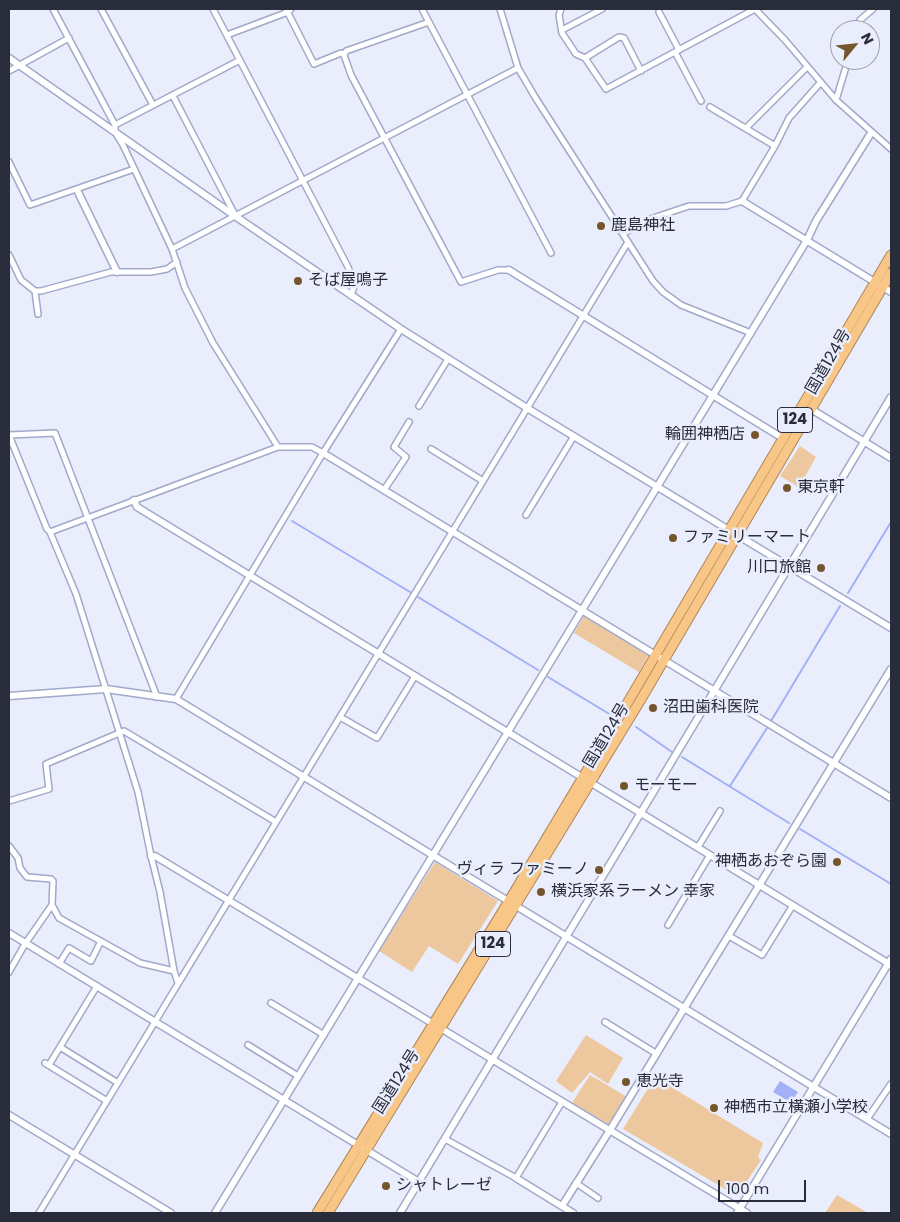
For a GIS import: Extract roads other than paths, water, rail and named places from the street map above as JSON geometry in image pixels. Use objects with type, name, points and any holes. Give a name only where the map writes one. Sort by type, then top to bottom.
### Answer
[{"type":"highway","name":"国道124号","points":[[733,532],[784,439],[883,287],[891,255]]},
{"type":"highway","name":"国道124号","points":[[328,1213],[367,1150],[437,1026],[587,780],[733,532],[810,409],[891,273]]},
{"type":"highway","name":"国道124号","points":[[317,1213],[358,1145],[437,1026]]},
{"type":"street","points":[[53,9],[115,128],[172,248],[185,288],[213,343],[278,447]]},
{"type":"street","points":[[101,9],[153,105]]},
{"type":"street","points":[[213,9],[302,181],[348,265],[355,283],[351,296]]},
{"type":"street","points":[[422,9],[551,253]]},
{"type":"street","points":[[500,9],[518,68],[654,281],[663,292],[681,305],[751,333]]},
{"type":"street","points":[[561,9],[559,15],[562,33],[576,54],[585,58],[606,90],[755,9],[785,40],[836,100],[891,149]]},
{"type":"street","points":[[562,30],[602,9]]},
{"type":"street","points":[[860,20],[874,9]]},
{"type":"street","points":[[227,35],[288,10],[314,64],[341,53],[344,55]]},
{"type":"street","points":[[659,12],[701,101]]},
{"type":"street","points":[[344,55],[346,51],[428,22]]},
{"type":"street","points":[[585,58],[619,37],[624,38],[641,71]]},
{"type":"street","points":[[9,71],[69,38]]},
{"type":"street","points":[[344,55],[350,75],[385,137],[461,282],[498,270],[509,270],[784,439]]},
{"type":"street","points":[[9,58],[115,128],[235,216],[401,329],[527,408],[891,628]]},
{"type":"street","points":[[115,128],[153,105],[240,60]]},
{"type":"street","points":[[746,128],[807,67]]},
{"type":"street","points":[[172,248],[518,68]]},
{"type":"street","points":[[836,100],[845,70]]},
{"type":"street","points":[[624,233],[650,219],[689,206],[726,206],[742,200],[790,118],[820,83]]},
{"type":"street","points":[[173,96],[235,216]]},
{"type":"street","points":[[710,107],[775,146]]},
{"type":"street","points":[[215,1213],[751,333],[807,240],[816,221],[872,133]]},
{"type":"street","points":[[9,162],[30,205],[134,170]]},
{"type":"street","points":[[77,190],[117,272]]},
{"type":"street","points":[[742,200],[883,287]]},
{"type":"street","points":[[39,1213],[628,242]]},
{"type":"street","points":[[9,255],[21,280],[35,291],[72,284],[88,278],[117,272],[151,272],[167,269],[177,262]]},
{"type":"street","points":[[35,291],[38,314]]},
{"type":"street","points":[[176,699],[323,453],[401,329]]},
{"type":"street","points":[[419,406],[448,359]]},
{"type":"street","points":[[400,1213],[891,397]]},
{"type":"street","points":[[810,409],[891,458]]},
{"type":"street","points":[[384,490],[406,457],[394,448],[409,422]]},
{"type":"street","points":[[157,697],[55,433],[9,435],[76,594],[120,733],[138,792],[178,983]]},
{"type":"street","points":[[526,515],[574,436]]},
{"type":"street","points":[[50,532],[278,447],[312,447],[891,798]]},
{"type":"street","points":[[431,448],[483,481]]},
{"type":"street","points":[[134,500],[137,507],[890,963],[739,1211]]},
{"type":"street","points":[[562,1206],[657,1054],[891,669]]},
{"type":"street","points":[[340,717],[377,738],[415,676]]},
{"type":"street","points":[[9,696],[106,689],[176,699],[891,1134]]},
{"type":"street","points":[[9,801],[49,789],[46,764],[124,731],[276,822]]},
{"type":"street","points":[[698,848],[720,811]]},
{"type":"street","points":[[9,846],[18,858],[20,868],[27,876],[51,879],[53,881],[52,905],[59,918],[140,963],[174,971]]},
{"type":"street","points":[[668,925],[710,855]]},
{"type":"street","points":[[151,856],[156,856],[610,1130],[739,1211],[747,1213]]},
{"type":"street","points":[[9,972],[25,944],[52,905]]},
{"type":"street","points":[[729,936],[762,955],[793,905]]},
{"type":"street","points":[[9,933],[419,1182]]},
{"type":"street","points":[[59,964],[69,948],[91,962],[101,942]]},
{"type":"street","points":[[97,986],[60,1047],[47,1064],[107,1101]]},
{"type":"street","points":[[271,1003],[324,1034]]},
{"type":"street","points":[[605,1022],[657,1054]]},
{"type":"street","points":[[248,1045],[298,1076]]},
{"type":"street","points":[[60,1047],[118,1083]]},
{"type":"street","points":[[867,1119],[891,1084]]},
{"type":"street","points":[[516,1178],[562,1102]]},
{"type":"street","points":[[9,1115],[171,1213]]},
{"type":"street","points":[[445,1139],[516,1178],[573,1213]]},
{"type":"street","points":[[576,1183],[598,1198]]},
{"type":"water","points":[[780,1081],[798,1092],[791,1103],[773,1092]]},
{"type":"waterway","points":[[292,521],[410,592]]},
{"type":"waterway","points":[[848,593],[891,522]]},
{"type":"waterway","points":[[418,597],[538,670]]},
{"type":"waterway","points":[[771,721],[840,606]]},
{"type":"waterway","points":[[548,677],[611,715]]},
{"type":"waterway","points":[[636,727],[672,752]]},
{"type":"waterway","points":[[730,786],[767,728]]},
{"type":"waterway","points":[[682,757],[789,823]]},
{"type":"waterway","points":[[800,829],[891,884]]},
{"type":"place","name":"鹿島神社","points":[[601,226]]},
{"type":"place","name":"そば屋鳴子","points":[[298,281]]},
{"type":"place","name":"輪囲神栖店","points":[[755,435]]},
{"type":"place","name":"東京軒","points":[[787,488]]},
{"type":"place","name":"ファミリーマート","points":[[673,538]]},
{"type":"place","name":"川口旅館","points":[[821,568]]},
{"type":"place","name":"沼田歯科医院","points":[[653,708]]},
{"type":"place","name":"モーモー","points":[[624,786]]},
{"type":"place","name":"神栖あおぞら園","points":[[837,862]]},
{"type":"place","name":"ヴィラ ファミーノ","points":[[599,870]]},
{"type":"place","name":"横浜家系ラーメン 幸家","points":[[541,892]]},
{"type":"place","name":"恵光寺","points":[[626,1082]]},
{"type":"place","name":"神栖市立横瀬小学校","points":[[714,1108]]},
{"type":"place","name":"シャトレーゼ","points":[[386,1186]]}]
